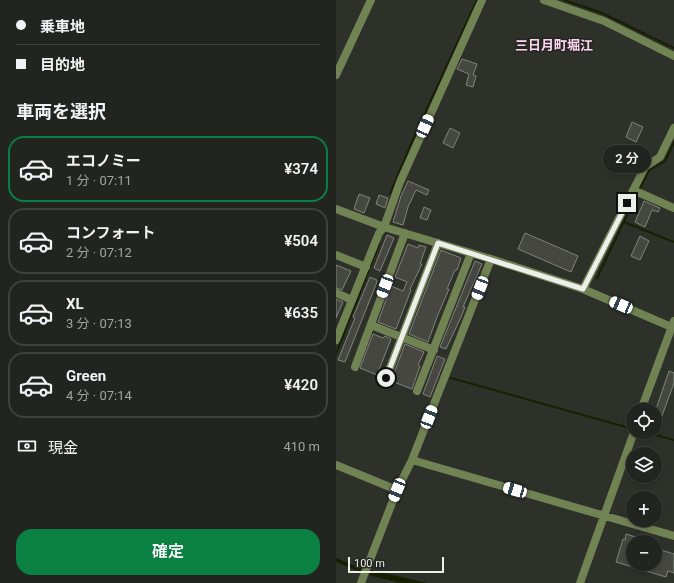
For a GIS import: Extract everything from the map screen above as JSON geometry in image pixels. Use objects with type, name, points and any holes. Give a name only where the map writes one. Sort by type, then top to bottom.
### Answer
[{"type":"street","points":[[336,75],[371,0]]},
{"type":"street","points":[[336,340],[338,331],[379,233],[384,227],[400,182],[482,0]]},
{"type":"street","points":[[544,0],[604,21],[674,56]]},
{"type":"street","points":[[583,289],[637,191],[645,167],[660,158],[674,128]]},
{"type":"street","points":[[637,191],[674,208]]},
{"type":"street","points":[[336,209],[384,227],[491,259],[583,289],[673,325],[645,403]]},
{"type":"street","points":[[355,367],[405,233]]},
{"type":"street","points":[[386,378],[438,243]]},
{"type":"street","points":[[418,391],[471,253]]},
{"type":"street","points":[[336,255],[366,267]]},
{"type":"street","points":[[361,583],[397,490],[412,460],[491,259]]},
{"type":"street","points":[[336,293],[352,300]]},
{"type":"street","points":[[371,325],[434,350]]},
{"type":"street","points":[[580,583],[632,439]]},
{"type":"street","points":[[412,460],[674,536]]},
{"type":"street","points":[[336,465],[397,490]]},
{"type":"shaded area","points":[[336,558],[365,570],[363,573],[336,562]]},
{"type":"shaded area","points":[[370,570],[428,583],[400,583],[368,575]]},
{"type":"building","points":[[462,59],[477,64],[473,75],[476,76],[473,87],[466,85],[469,74],[457,69]]},
{"type":"building","points":[[632,122],[643,127],[636,142],[626,137]]},
{"type":"building","points":[[450,128],[460,133],[453,148],[443,143]]},
{"type":"building","points":[[408,181],[429,190],[427,195],[416,190],[408,207],[403,225],[393,222],[401,196]]},
{"type":"building","points":[[359,194],[370,198],[364,213],[354,209]]},
{"type":"building","points":[[379,195],[388,198],[385,208],[376,204]]},
{"type":"building","points":[[644,201],[660,208],[658,212],[652,210],[645,227],[635,222]]},
{"type":"building","points":[[424,207],[431,210],[427,220],[420,218]]},
{"type":"building","points":[[525,233],[578,256],[571,272],[518,249]]},
{"type":"building","points":[[387,235],[394,238],[380,271],[374,268]]},
{"type":"building","points":[[640,236],[649,241],[640,260],[631,256]]},
{"type":"building","points":[[408,244],[418,248],[419,245],[426,247],[420,264],[422,264],[410,289],[411,290],[396,329],[378,322],[391,286],[403,291],[407,282],[395,277]]},
{"type":"building","points":[[441,250],[461,258],[457,270],[455,270],[447,289],[449,289],[428,342],[409,334]]},
{"type":"building","points":[[475,261],[482,264],[463,307],[465,307],[461,317],[446,349],[440,347]]},
{"type":"building","points":[[336,265],[351,271],[342,290],[336,288]]},
{"type":"building","points":[[370,277],[377,280],[377,282],[345,362],[338,360],[355,318],[353,317]]},
{"type":"building","points":[[336,299],[343,302],[336,318]]},
{"type":"building","points":[[373,334],[383,338],[385,336],[391,339],[377,375],[360,368]]},
{"type":"building","points":[[405,344],[424,352],[418,365],[420,366],[412,389],[391,381]]},
{"type":"building","points":[[437,356],[445,359],[430,397],[423,394]]},
{"type":"building","points":[[669,371],[674,373],[674,383],[662,416],[662,403],[658,403]]},
{"type":"building","points":[[626,534],[629,535],[626,535],[626,565],[616,562],[623,539],[625,540]]},
{"type":"building","points":[[662,550],[674,554],[674,573],[668,571],[666,577],[646,571],[662,571]]},
{"type":"waterway","points":[[390,194],[415,135],[477,0]]},
{"type":"waterway","points":[[564,0],[602,13],[674,48]]},
{"type":"waterway","points":[[639,190],[649,170],[665,161],[674,142]]},
{"type":"waterway","points":[[597,278],[637,194]]},
{"type":"waterway","points":[[624,222],[674,242]]},
{"type":"waterway","points":[[336,354],[379,244]]},
{"type":"waterway","points":[[451,378],[626,427]]},
{"type":"waterway","points":[[662,437],[674,440]]},
{"type":"district","name":"三日月町堀江","points":[[554,45]]},
{"type":"route","points":[[386,378],[438,243],[583,289],[627,203]]}]
